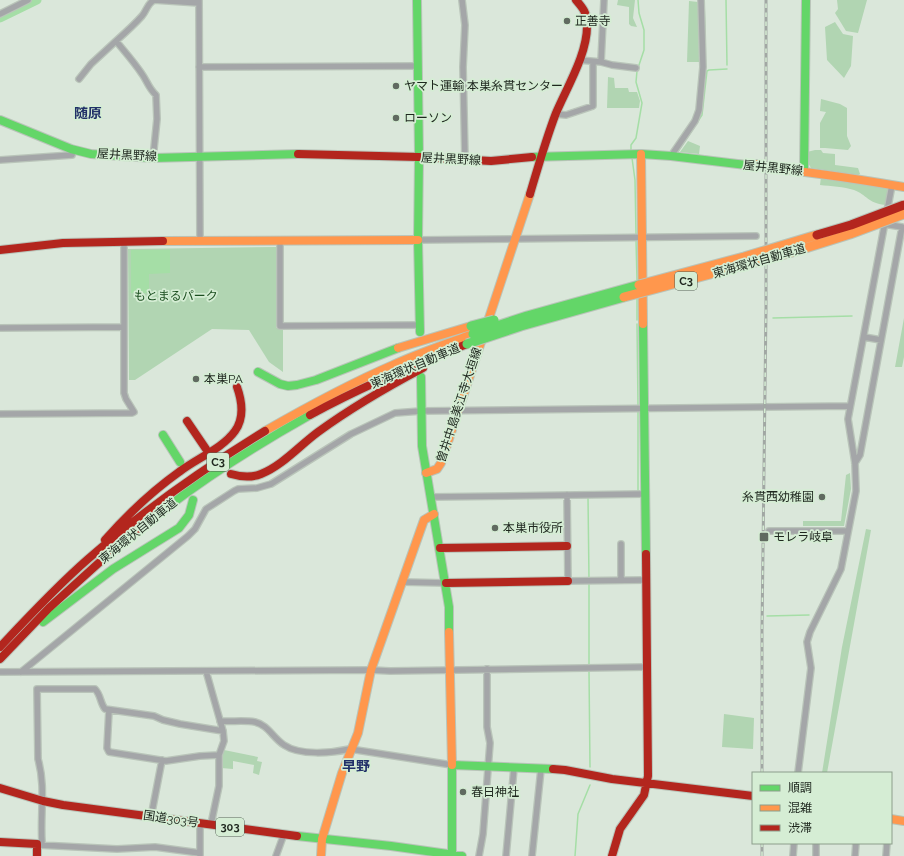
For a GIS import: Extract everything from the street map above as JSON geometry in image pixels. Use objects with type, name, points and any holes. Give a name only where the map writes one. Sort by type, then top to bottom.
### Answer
[{"type":"main road","points":[[417,0],[420,329]]},
{"type":"main road","name":"曽井中島美江寺大垣線","points":[[452,856],[450,614],[446,583],[426,473],[437,469],[516,240],[556,114],[585,43],[588,26],[587,16],[576,0]]},
{"type":"main road","points":[[804,171],[806,0]]},
{"type":"main road","name":"屋井黒野線","points":[[0,120],[73,149],[91,154],[153,158],[308,154],[498,161],[542,156],[641,154],[746,165],[766,165],[773,168],[822,173],[904,187]]},
{"type":"main road","points":[[612,856],[620,829],[642,798],[648,776],[641,154]]},
{"type":"main road","name":"東海環状自動車道","points":[[0,659],[5,648],[25,620],[88,559],[174,492],[244,444],[334,393],[472,330],[796,242],[904,205]]},
{"type":"main road","name":"東海環状自動車道","points":[[5,648],[128,538],[210,476],[283,431],[361,389],[405,369],[467,344],[497,334],[574,311],[802,249],[877,225],[904,214]]},
{"type":"main road","points":[[0,250],[63,244],[124,241],[418,240]]},
{"type":"main road","points":[[258,372],[271,381],[279,384],[287,386],[306,384],[390,351],[472,330]]},
{"type":"main road","points":[[231,474],[251,477],[263,474],[276,466],[318,432],[365,400],[467,344]]},
{"type":"main road","points":[[421,377],[422,446],[426,473]]},
{"type":"main road","points":[[88,559],[124,518],[142,501],[178,471],[221,444],[235,430],[242,416],[243,409],[237,387]]},
{"type":"main road","points":[[187,421],[206,449]]},
{"type":"main road","points":[[163,435],[180,462]]},
{"type":"main road","points":[[5,648],[97,580],[138,552],[179,528],[185,522],[194,500]]},
{"type":"main road","points":[[321,856],[322,839],[350,749],[358,733],[371,670],[424,520],[434,514]]},
{"type":"main road","points":[[440,548],[567,546]]},
{"type":"main road","points":[[446,583],[568,581]]},
{"type":"main road","points":[[452,764],[580,772],[612,779],[647,784],[752,796]]},
{"type":"main road","name":"国道303号","points":[[0,788],[43,801],[151,817],[322,839],[391,846],[452,856],[462,856]]},
{"type":"main road","points":[[892,819],[904,821]]},
{"type":"main road","points":[[0,842],[37,844],[36,856]]},
{"type":"street","points":[[0,14],[28,0]]},
{"type":"street","points":[[80,79],[90,64],[135,24],[144,13],[149,3],[154,0],[198,1],[200,240]]},
{"type":"street","points":[[462,0],[465,25],[463,67],[465,160]]},
{"type":"street","points":[[601,62],[604,0]]},
{"type":"street","points":[[671,156],[695,121],[699,110],[703,67],[701,0]]},
{"type":"street","points":[[116,41],[156,95],[157,118],[153,158]]},
{"type":"street","points":[[579,60],[636,68]]},
{"type":"street","points":[[556,114],[566,114],[593,106],[593,62]]},
{"type":"street","points":[[199,67],[417,66]]},
{"type":"street","points":[[0,160],[72,155],[73,149]]},
{"type":"street","points":[[798,772],[811,668],[807,642],[810,632],[841,569],[856,491],[855,463],[848,419],[892,184]]},
{"type":"street","points":[[855,463],[860,455],[902,227],[884,224]]},
{"type":"street","points":[[418,240],[756,236]]},
{"type":"street","points":[[0,414],[134,412],[124,393],[124,241]]},
{"type":"street","points":[[280,241],[280,326],[420,329]]},
{"type":"street","points":[[0,328],[124,327]]},
{"type":"street","points":[[864,336],[881,340]]},
{"type":"street","points":[[21,672],[188,536],[206,509],[238,489],[256,488],[271,484],[351,434],[395,413],[421,411],[850,406]]},
{"type":"street","points":[[430,497],[644,494]]},
{"type":"street","points":[[567,495],[568,581],[646,580]]},
{"type":"street","points":[[769,531],[848,531]]},
{"type":"street","points":[[620,544],[621,580]]},
{"type":"street","points":[[402,582],[446,583]]},
{"type":"street","points":[[0,672],[390,671],[647,667]]},
{"type":"street","points":[[479,856],[483,834],[490,743],[487,727],[487,669]]},
{"type":"street","points":[[206,671],[223,731],[224,741],[219,755],[219,786],[211,824]]},
{"type":"street","points":[[200,823],[200,854],[154,847],[117,849],[39,845],[42,842],[41,828],[43,801],[41,770],[38,759],[37,689],[95,689],[99,693],[102,705],[105,709],[154,716],[174,723],[223,731]]},
{"type":"street","points":[[109,710],[107,748],[109,752],[162,760],[219,755]]},
{"type":"street","points":[[220,721],[255,722],[266,728],[284,745],[297,751],[336,752],[350,749],[452,764]]},
{"type":"street","points":[[151,817],[162,760]]},
{"type":"street","points":[[506,856],[514,768]]},
{"type":"street","points":[[532,856],[541,769]]},
{"type":"street","points":[[276,856],[284,834]]},
{"type":"street","points":[[793,856],[794,844]]},
{"type":"street","points":[[816,844],[816,856]]},
{"type":"street","points":[[855,856],[856,844]]},
{"type":"street","points":[[886,856],[887,844]]},
{"type":"green space","points":[[618,0],[635,0],[633,18],[637,27],[629,24],[629,7],[617,5]]},
{"type":"green space","points":[[837,0],[867,0],[858,33],[846,31],[835,13],[838,9]]},
{"type":"green space","points":[[689,1],[698,2],[699,62],[687,62]]},
{"type":"green space","points":[[835,22],[843,34],[853,36],[851,66],[844,78],[827,60],[825,27]]},
{"type":"green space","points":[[608,77],[614,78],[615,88],[628,88],[629,92],[637,92],[640,101],[639,108],[607,108]]},
{"type":"green space","points":[[821,99],[840,104],[847,108],[847,136],[851,146],[848,150],[820,148],[820,123],[826,112],[820,111]]},
{"type":"green space","points":[[688,141],[700,146],[699,154],[680,152]]},
{"type":"green space","points":[[821,150],[823,153],[835,154],[835,165],[858,168],[860,174],[858,175],[811,168],[807,161],[807,152]]},
{"type":"green space","points":[[821,177],[884,187],[888,190],[885,205],[875,203],[854,190],[842,187],[820,185]]},
{"type":"green space","name":"もとまるパーク","points":[[276,247],[276,328],[283,328],[283,372],[269,362],[249,330],[212,329],[135,380],[129,380],[128,249]]},
{"type":"green space","points":[[904,318],[904,357],[902,367],[895,367]]},
{"type":"green space","points":[[850,473],[851,489],[844,526],[803,526],[803,521],[841,521],[846,475]]},
{"type":"green space","points":[[866,529],[871,530],[827,772],[822,772],[842,647]]},
{"type":"green space","points":[[724,714],[754,718],[753,749],[722,747]]},
{"type":"green space","points":[[224,750],[258,757],[257,761],[262,762],[259,775],[253,773],[254,765],[233,761],[233,769],[221,768]]},
{"type":"shaded area","points":[[131,250],[170,250],[170,273],[149,274],[149,293],[131,293]]},
{"type":"waterway","points":[[0,18],[37,0]]},
{"type":"waterway","points":[[631,151],[631,145],[636,138],[642,103],[636,82],[637,71],[644,50],[644,30],[639,13],[638,0]]},
{"type":"waterway","points":[[704,0],[705,36]]},
{"type":"waterway","points":[[726,0],[727,65]]},
{"type":"waterway","points":[[678,153],[702,115],[707,71],[727,69]]},
{"type":"waterway","points":[[695,155],[710,157]]},
{"type":"waterway","points":[[632,158],[635,180],[636,234]]},
{"type":"waterway","points":[[737,160],[747,161]]},
{"type":"waterway","points":[[636,239],[637,281]]},
{"type":"waterway","points":[[637,299],[637,320]]},
{"type":"waterway","points":[[773,318],[852,316]]},
{"type":"waterway","points":[[637,324],[638,406]]},
{"type":"waterway","points":[[638,412],[638,492]]},
{"type":"waterway","points":[[588,497],[589,579]]},
{"type":"waterway","points":[[589,583],[589,665]]},
{"type":"waterway","points":[[767,616],[809,615]]},
{"type":"waterway","points":[[589,671],[590,767]]},
{"type":"waterway","points":[[575,856],[578,814],[590,785]]},
{"type":"railway","points":[[762,772],[762,630],[766,309],[766,0]]},
{"type":"railway","points":[[762,844],[762,856]]},
{"type":"traffic: fast","points":[[417,0],[420,332]]},
{"type":"traffic: fast","points":[[804,171],[806,0]]},
{"type":"traffic: fast","points":[[0,120],[71,149],[91,154],[153,158],[298,154]]},
{"type":"traffic: fast","points":[[532,157],[641,154],[746,165],[754,164]]},
{"type":"traffic: fast","points":[[473,334],[527,316],[639,285]]},
{"type":"traffic: fast","points":[[467,344],[521,326],[624,297]]},
{"type":"traffic: fast","points":[[471,326],[494,320]]},
{"type":"traffic: fast","points":[[643,324],[646,554]]},
{"type":"traffic: fast","points":[[258,372],[280,384],[288,386],[297,385],[316,380],[398,348]]},
{"type":"traffic: fast","points":[[421,377],[422,446],[449,607],[449,632]]},
{"type":"traffic: fast","points":[[146,524],[205,479],[310,415]]},
{"type":"traffic: fast","points":[[163,435],[180,462]]},
{"type":"traffic: fast","points":[[43,622],[113,569],[179,528],[189,515],[193,500]]},
{"type":"traffic: fast","points":[[452,856],[452,765],[553,769]]},
{"type":"traffic: fast","points":[[297,836],[391,846],[462,856]]},
{"type":"traffic: slow","points":[[641,154],[643,324]]},
{"type":"traffic: slow","points":[[754,164],[904,187]]},
{"type":"traffic: slow","points":[[426,473],[437,469],[441,463],[530,194]]},
{"type":"traffic: slow","points":[[624,297],[796,251],[850,234],[904,214]]},
{"type":"traffic: slow","points":[[639,285],[744,257],[817,235]]},
{"type":"traffic: slow","points":[[163,241],[418,240]]},
{"type":"traffic: slow","points":[[398,348],[471,326]]},
{"type":"traffic: slow","points":[[265,431],[328,396],[377,372],[413,356],[473,334]]},
{"type":"traffic: slow","points":[[321,856],[322,839],[342,773],[358,733],[371,670],[424,520],[434,514]]},
{"type":"traffic: slow","points":[[449,632],[452,765]]},
{"type":"traffic: slow","points":[[892,819],[904,821]]},
{"type":"traffic: jam","points":[[530,194],[552,123],[581,58],[584,46],[587,24],[586,17],[583,8],[576,0]]},
{"type":"traffic: jam","points":[[298,154],[419,157],[491,161],[532,157]]},
{"type":"traffic: jam","points":[[817,235],[851,225],[904,205]]},
{"type":"traffic: jam","points":[[0,250],[63,243],[163,241]]},
{"type":"traffic: jam","points":[[310,415],[387,377],[467,344]]},
{"type":"traffic: jam","points":[[231,474],[250,477],[261,474],[277,466],[318,432],[343,415],[383,390],[423,368]]},
{"type":"traffic: jam","points":[[105,540],[149,496],[186,467],[216,448],[230,437],[238,426],[242,409],[237,387]]},
{"type":"traffic: jam","points":[[187,421],[206,449]]},
{"type":"traffic: jam","points":[[0,647],[65,580],[109,541],[174,491],[265,431]]},
{"type":"traffic: jam","points":[[0,659],[49,608],[102,560],[146,524]]},
{"type":"traffic: jam","points":[[440,548],[567,546]]},
{"type":"traffic: jam","points":[[612,856],[620,829],[644,795],[648,776],[646,554]]},
{"type":"traffic: jam","points":[[446,583],[568,581]]},
{"type":"traffic: jam","points":[[553,769],[612,779],[752,796]]},
{"type":"traffic: jam","points":[[0,788],[43,801],[63,805],[297,836]]},
{"type":"traffic: jam","points":[[0,842],[37,844],[37,856]]},
{"type":"place","name":"正善寺","points":[[567,21]]},
{"type":"place","name":"ヤマト運輸 本巣糸貫センター","points":[[396,86]]},
{"type":"place","name":"ローソン","points":[[396,118]]},
{"type":"place","name":"本巣PA","points":[[196,379]]},
{"type":"place","name":"糸貫西幼稚園","points":[[822,497]]},
{"type":"place","name":"本巣市役所","points":[[495,528]]},
{"type":"place","name":"モレラ岐阜","points":[[764,537]]},
{"type":"place","name":"春日神社","points":[[463,792]]},
{"type":"district","name":"随原","points":[[88,113]]},
{"type":"district","name":"早野","points":[[356,766]]}]
